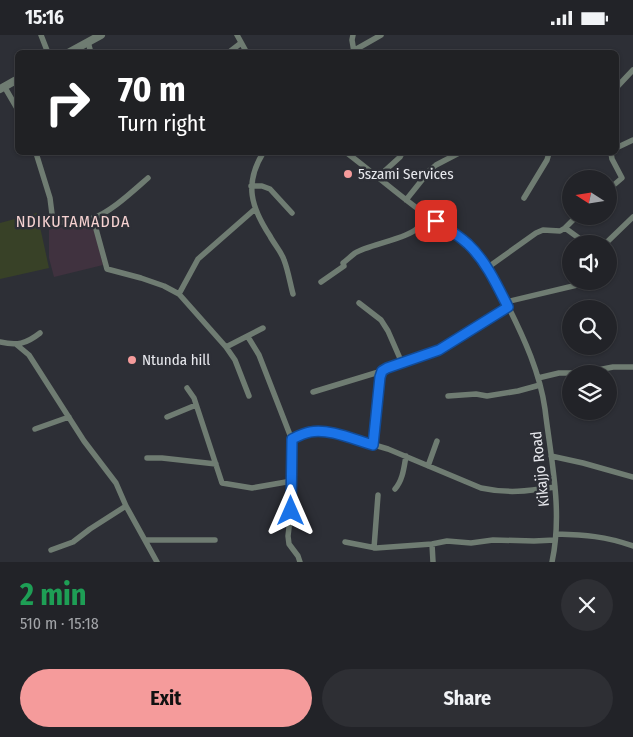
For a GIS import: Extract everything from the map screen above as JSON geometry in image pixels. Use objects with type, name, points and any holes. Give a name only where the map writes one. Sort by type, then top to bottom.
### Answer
[{"type":"street","points":[[41,35],[47,50]]},
{"type":"street","points":[[73,50],[101,35]]},
{"type":"street","points":[[237,35],[245,50]]},
{"type":"street","points":[[353,35],[353,50]]},
{"type":"street","points":[[356,50],[381,35]]},
{"type":"street","points":[[88,42],[90,50]]},
{"type":"street","points":[[232,50],[241,43]]},
{"type":"street","points":[[619,85],[633,70]]},
{"type":"street","points":[[15,81],[2,88],[15,106]]},
{"type":"street","points":[[619,147],[633,140]]},
{"type":"street","points":[[37,155],[50,198],[53,221],[73,222],[93,218],[104,213],[148,178]]},
{"type":"street","points":[[262,155],[254,172],[252,186],[253,202],[261,223],[284,259],[294,294]]},
{"type":"street","name":"Kikajjo Road","points":[[349,155],[422,212],[450,229],[469,245],[488,268],[515,321],[538,378],[546,409],[557,514],[552,562]]},
{"type":"street","points":[[378,177],[401,155]]},
{"type":"street","points":[[406,200],[430,170],[455,155]]},
{"type":"street","points":[[524,198],[548,155]]},
{"type":"street","points":[[611,155],[618,170]]},
{"type":"street","points":[[618,170],[622,178],[618,181]]},
{"type":"street","points":[[252,186],[262,186],[270,189],[292,213]]},
{"type":"street","points":[[178,294],[198,259],[255,209]]},
{"type":"street","points":[[321,282],[344,266],[343,263],[354,253],[416,229],[422,220],[422,212]]},
{"type":"street","points":[[614,235],[633,217]]},
{"type":"street","points":[[93,218],[106,269],[141,278],[164,286],[178,294],[226,347],[235,360],[249,396]]},
{"type":"street","points":[[488,268],[536,233],[543,230],[560,231],[568,225]]},
{"type":"street","points":[[565,228],[575,235]]},
{"type":"street","points":[[313,393],[439,350],[507,305],[562,290]]},
{"type":"street","points":[[359,303],[381,320],[402,363]]},
{"type":"street","points":[[226,347],[263,328]]},
{"type":"street","points":[[0,342],[17,345],[26,343],[40,333]]},
{"type":"street","points":[[248,337],[259,355],[292,439],[291,511],[288,536],[289,545],[298,556],[300,562]]},
{"type":"street","points":[[17,345],[29,355],[84,441],[116,483],[126,506],[157,562]]},
{"type":"street","points":[[538,378],[559,373],[582,373],[613,367],[633,367]]},
{"type":"street","points":[[373,445],[382,371]]},
{"type":"street","points":[[448,396],[476,394],[487,396],[540,385]]},
{"type":"street","points":[[187,387],[194,398],[222,483],[252,487],[292,481]]},
{"type":"street","points":[[167,417],[196,405]]},
{"type":"street","points":[[35,429],[69,417]]},
{"type":"street","points":[[292,439],[308,432],[316,431],[337,434],[406,456],[481,488],[496,491],[526,492],[555,487]]},
{"type":"street","points":[[428,466],[437,441]]},
{"type":"street","points":[[395,489],[399,485],[406,456]]},
{"type":"street","points":[[551,456],[633,477]]},
{"type":"street","points":[[148,459],[162,458],[216,464]]},
{"type":"street","points":[[374,548],[378,495]]},
{"type":"street","points":[[52,550],[73,542],[126,506]]},
{"type":"street","points":[[345,542],[374,548],[432,544],[447,541],[471,543],[493,540],[534,541],[586,535],[609,538],[633,546]]},
{"type":"street","points":[[146,540],[215,540]]},
{"type":"street","points":[[432,544],[433,562]]},
{"type":"shaded area","points":[[93,225],[103,265],[54,277],[49,258],[49,228],[82,228]]},
{"type":"green space","points":[[37,213],[49,268],[0,279],[0,223]]},
{"type":"place","name":"5szami Services","points":[[348,174]]},
{"type":"place","name":"Ntunda hill","points":[[132,360]]},
{"type":"district","name":"NDIKUTAMADDA","points":[[73,221]]},
{"type":"route","points":[[291,511],[292,439],[308,432],[316,431],[337,434],[373,445],[380,373],[387,368],[439,350],[508,307],[488,268],[481,259],[469,245],[450,229],[436,221]]}]
